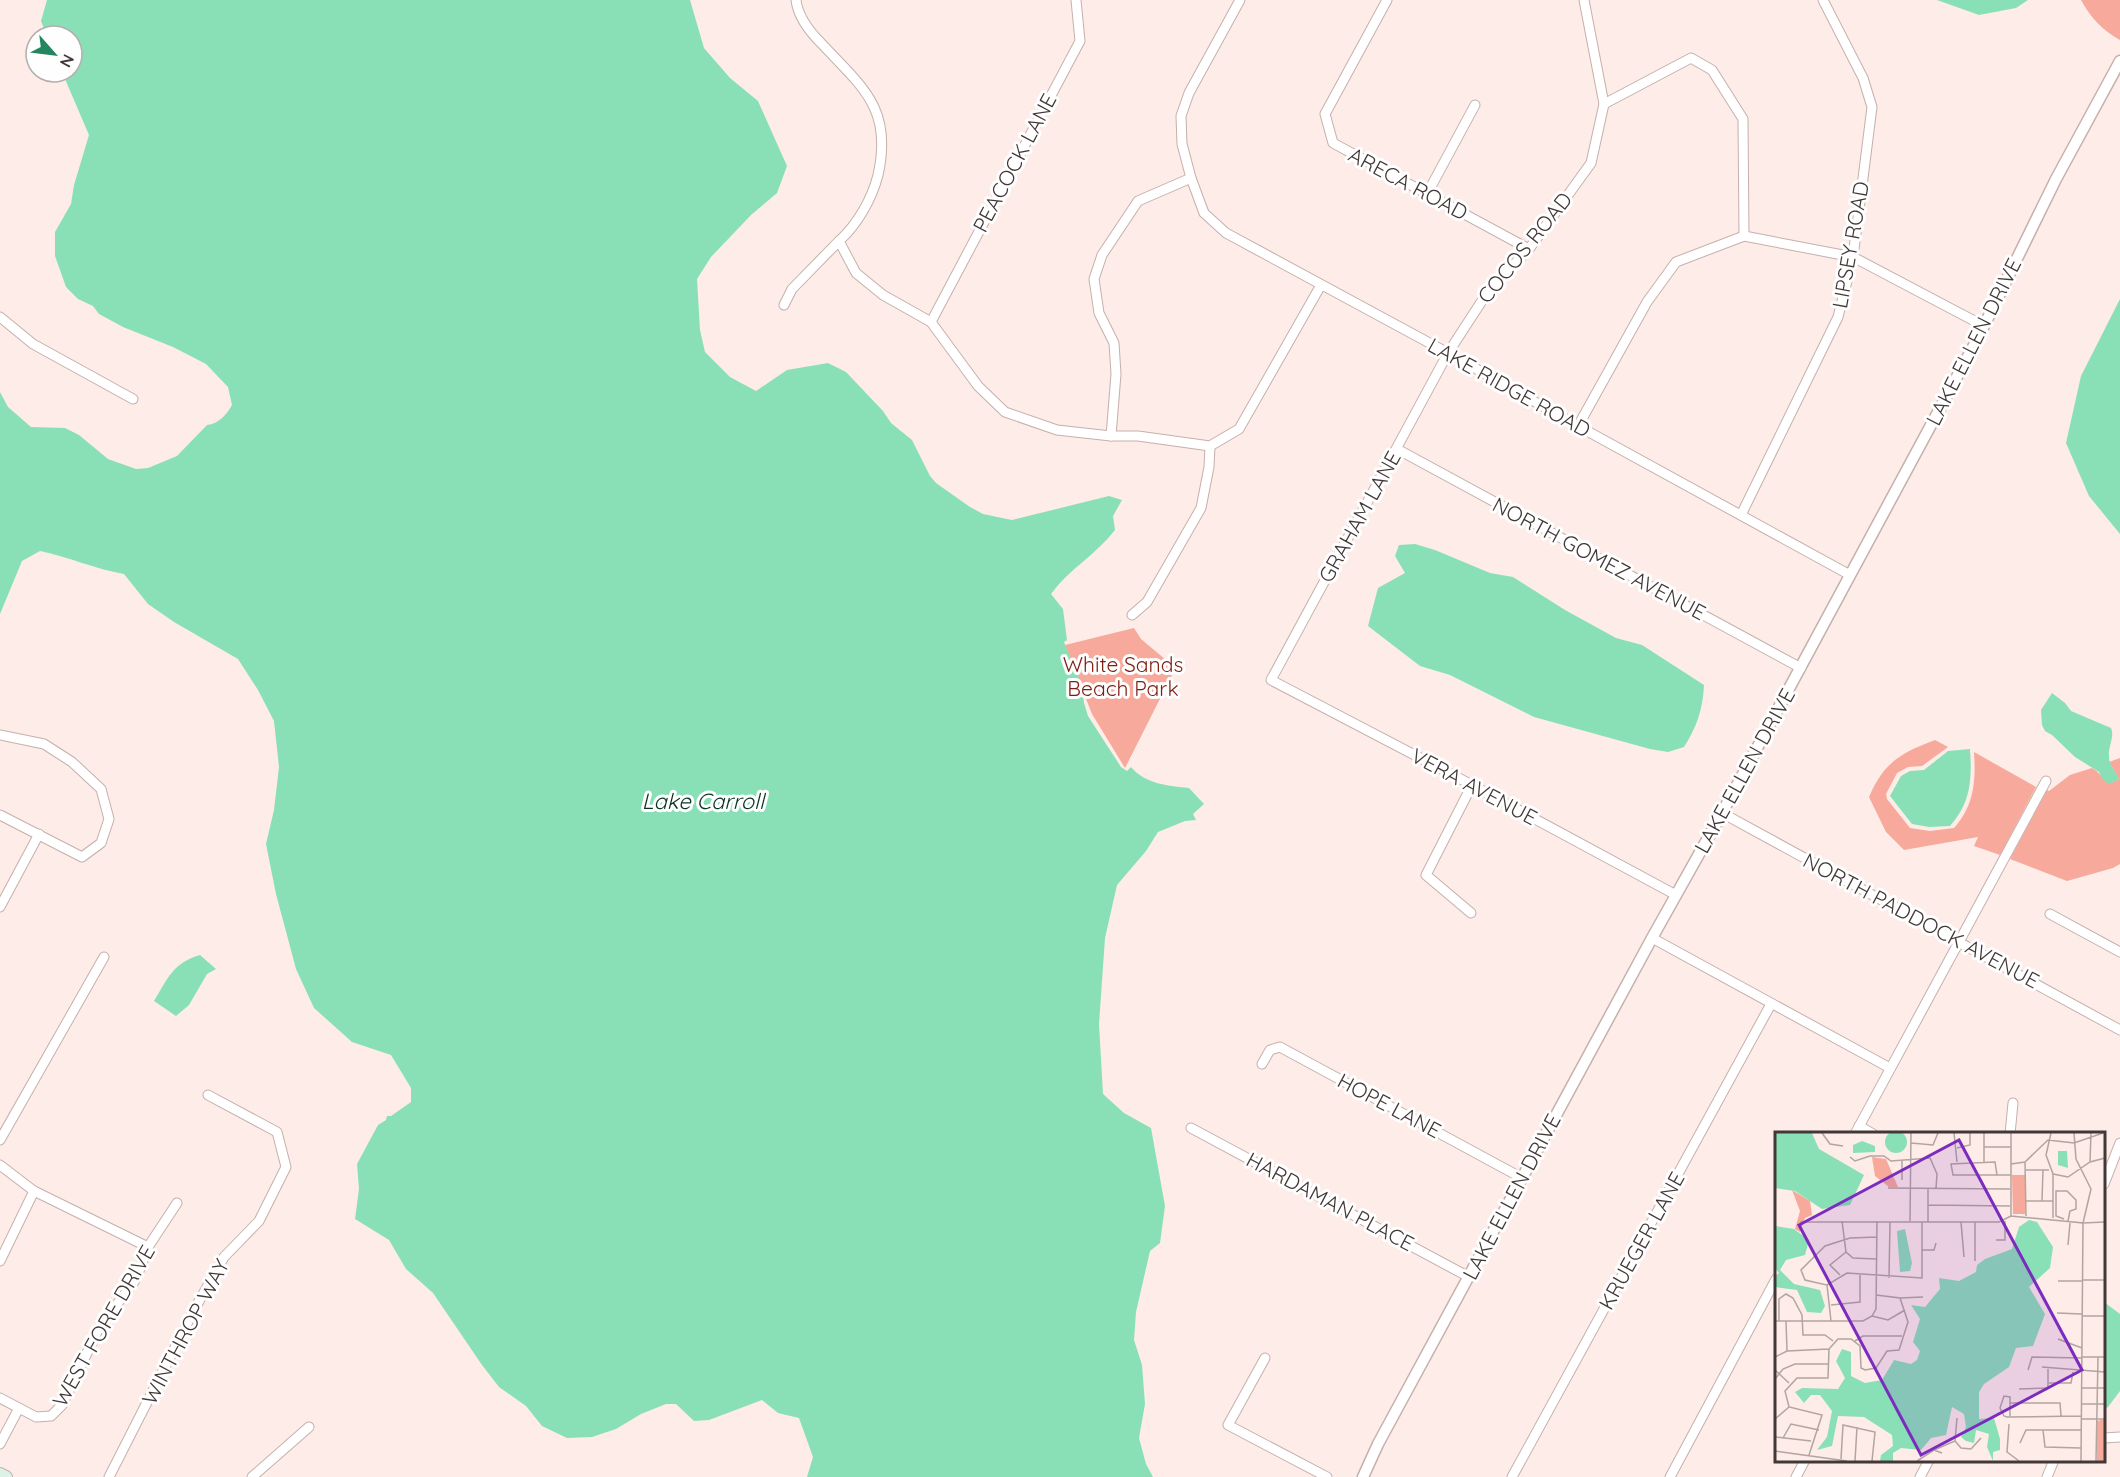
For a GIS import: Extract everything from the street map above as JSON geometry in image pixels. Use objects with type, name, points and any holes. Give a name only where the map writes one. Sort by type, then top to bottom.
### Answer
[{"type":"main road","points":[[0,1474],[6,1477]]},
{"type":"street","points":[[784,304],[792,289],[848,233],[874,192],[882,155],[879,117],[866,92],[812,34],[797,11],[796,0]]},
{"type":"street","name":"PEACOCK LANE","points":[[931,322],[1080,41],[1076,0]]},
{"type":"street","name":"LAKE RIDGE ROAD","points":[[1240,0],[1189,93],[1180,116],[1182,144],[1204,213],[1226,234],[1448,353],[1850,575]]},
{"type":"street","name":"ARECA ROAD","points":[[1387,0],[1326,114],[1333,143],[1528,249]]},
{"type":"street","name":"COCOS ROAD","points":[[1448,353],[1489,290],[1528,249],[1592,163],[1604,104],[1584,0]]},
{"type":"street","name":"LIPSEY ROAD","points":[[1741,515],[1838,316],[1853,257],[1872,107],[1863,78],[1823,0]]},
{"type":"street","points":[[1604,104],[1691,58],[1712,70],[1743,119],[1744,236]]},
{"type":"street","name":"LAKE ELLEN DRIVE","points":[[1363,1477],[1378,1444],[1801,668],[1984,326],[2056,179],[2120,61]]},
{"type":"street","points":[[1427,194],[1475,105]]},
{"type":"street","points":[[1111,436],[1116,374],[1114,343],[1099,313],[1094,279],[1102,255],[1138,201],[1191,178]]},
{"type":"street","points":[[1578,426],[1647,302],[1676,262],[1744,236],[1853,257],[1984,326]]},
{"type":"street","points":[[838,241],[856,273],[883,296],[931,322],[978,386],[1005,412],[1057,430],[1111,436],[1138,436],[1210,446],[1239,429],[1321,285]]},
{"type":"street","points":[[0,317],[33,344],[133,399]]},
{"type":"street","name":"GRAHAM LANE","points":[[1271,680],[1448,353]]},
{"type":"street","points":[[1132,615],[1147,602],[1201,508],[1209,467],[1210,446]]},
{"type":"street","name":"NORTH GOMEZ AVENUE","points":[[1397,449],[1801,668]]},
{"type":"street","name":"VERA AVENUE","points":[[1271,680],[1676,895]]},
{"type":"street","points":[[0,735],[45,744],[72,762],[101,789],[109,819],[101,843],[82,857],[0,815]]},
{"type":"street","points":[[1857,1130],[2046,781]]},
{"type":"street","points":[[1471,913],[1426,875],[1472,785]]},
{"type":"street","name":"NORTH PADDOCK AVENUE","points":[[1722,813],[2120,1030]]},
{"type":"street","points":[[0,907],[39,834]]},
{"type":"street","points":[[2050,914],[2120,952]]},
{"type":"street","points":[[1652,938],[1890,1068]]},
{"type":"street","points":[[0,1140],[104,957]]},
{"type":"street","name":"KRUEGER LANE","points":[[1512,1477],[1771,1004]]},
{"type":"street","name":"HOPE LANE","points":[[1262,1064],[1270,1050],[1280,1047],[1522,1178]]},
{"type":"street","name":"WINTHROP WAY","points":[[109,1477],[194,1310],[224,1257],[259,1221],[286,1167],[277,1132],[208,1095]]},
{"type":"street","points":[[2010,1132],[2013,1103]]},
{"type":"street","name":"HARDAMAN PLACE","points":[[1191,1128],[1469,1277]]},
{"type":"street","points":[[2105,1179],[2120,1143]]},
{"type":"street","points":[[0,1165],[34,1191],[148,1248]]},
{"type":"street","points":[[0,1262],[34,1191]]},
{"type":"street","name":"WEST FORE DRIVE","points":[[0,1444],[19,1408],[36,1417],[51,1416],[62,1405],[99,1328],[136,1279],[148,1248],[177,1203]]},
{"type":"street","points":[[1670,1477],[1775,1281]]},
{"type":"street","points":[[1265,1358],[1228,1425],[1327,1477]]},
{"type":"street","points":[[0,1398],[19,1408]]},
{"type":"street","points":[[252,1477],[309,1427]]},
{"type":"street","points":[[2105,1438],[2120,1437]]},
{"type":"street","points":[[1796,1477],[1804,1462]]},
{"type":"street","points":[[1920,1477],[1928,1462]]},
{"type":"street","points":[[2047,1477],[2054,1462]]},
{"type":"green space","points":[[2081,0],[2120,0],[2120,40],[2098,23]]},
{"type":"green space","name":"White Sands Beach Park","points":[[1134,628],[1141,639],[1166,660],[1173,673],[1125,768],[1092,714],[1065,645]]},
{"type":"green space","points":[[1935,740],[1948,747],[1922,766],[1908,767],[1897,773],[1886,794],[1887,799],[1910,828],[1930,831],[1954,828],[1970,802],[1975,773],[1974,752],[2036,787],[2000,855],[1974,846],[1978,837],[1904,850],[1886,832],[1869,797],[1875,785],[1895,760],[1912,749]]},
{"type":"green space","points":[[2120,758],[2120,864],[2067,881],[2010,859],[2047,790],[2049,791],[2070,775],[2092,768],[2110,783],[2119,779],[2109,762]]},
{"type":"water","name":"Lake Carroll","points":[[47,0],[690,0],[704,48],[730,78],[758,101],[787,166],[777,193],[751,215],[711,257],[697,279],[700,330],[705,352],[730,377],[756,391],[787,370],[828,363],[846,372],[883,411],[891,423],[912,440],[930,476],[936,483],[983,514],[1012,520],[1109,496],[1122,500],[1113,516],[1115,530],[1051,594],[1063,609],[1067,640],[1064,642],[1082,685],[1088,716],[1121,767],[1127,771],[1131,767],[1150,781],[1189,788],[1204,804],[1193,814],[1196,820],[1185,821],[1158,832],[1146,851],[1117,885],[1105,938],[1099,1024],[1103,1094],[1124,1113],[1151,1128],[1165,1206],[1160,1243],[1150,1251],[1136,1312],[1134,1340],[1142,1365],[1145,1404],[1139,1438],[1146,1464],[1153,1477],[807,1477],[813,1457],[799,1418],[778,1413],[762,1400],[709,1420],[694,1421],[676,1404],[666,1404],[641,1414],[616,1429],[592,1437],[567,1438],[542,1426],[526,1406],[499,1387],[433,1293],[406,1269],[389,1240],[355,1219],[359,1189],[357,1164],[378,1125],[386,1120],[387,1116],[391,1116],[411,1102],[411,1088],[391,1055],[352,1042],[314,1008],[296,969],[276,894],[266,844],[274,810],[279,767],[274,721],[258,690],[238,659],[174,622],[148,604],[124,574],[40,551],[22,561],[0,614],[0,392],[8,407],[31,427],[65,428],[79,435],[108,459],[136,469],[148,468],[177,456],[207,425],[222,418],[232,405],[228,387],[206,364],[99,314],[93,306],[78,299],[66,287],[55,256],[55,232],[71,204],[74,185],[89,135],[67,84],[84,84],[84,24],[42,24]]},
{"type":"water","points":[[1937,0],[2028,0],[2016,8],[1979,15]]},
{"type":"water","points":[[2120,299],[2120,534],[2089,496],[2066,443],[2081,376]]},
{"type":"water","points":[[1415,544],[1490,573],[1513,577],[1565,610],[1616,638],[1642,645],[1704,685],[1698,717],[1684,747],[1668,752],[1650,749],[1534,717],[1450,675],[1420,666],[1368,626],[1378,588],[1405,573],[1395,556],[1399,545]]},
{"type":"water","points":[[2052,693],[2071,711],[2111,728],[2109,760],[2119,779],[2110,784],[2103,780],[2099,772],[2075,757],[2045,731],[2042,725],[2041,710]]},
{"type":"water","points":[[1970,749],[1969,790],[1957,817],[1950,826],[1929,827],[1912,824],[1890,796],[1901,776],[1910,771],[1924,770],[1948,751]]},
{"type":"water","points":[[200,955],[216,969],[207,974],[189,1005],[176,1016],[154,1001],[177,967]]},
{"type":"water","points":[[2105,1303],[2120,1314],[2120,1391],[2105,1408]]}]
